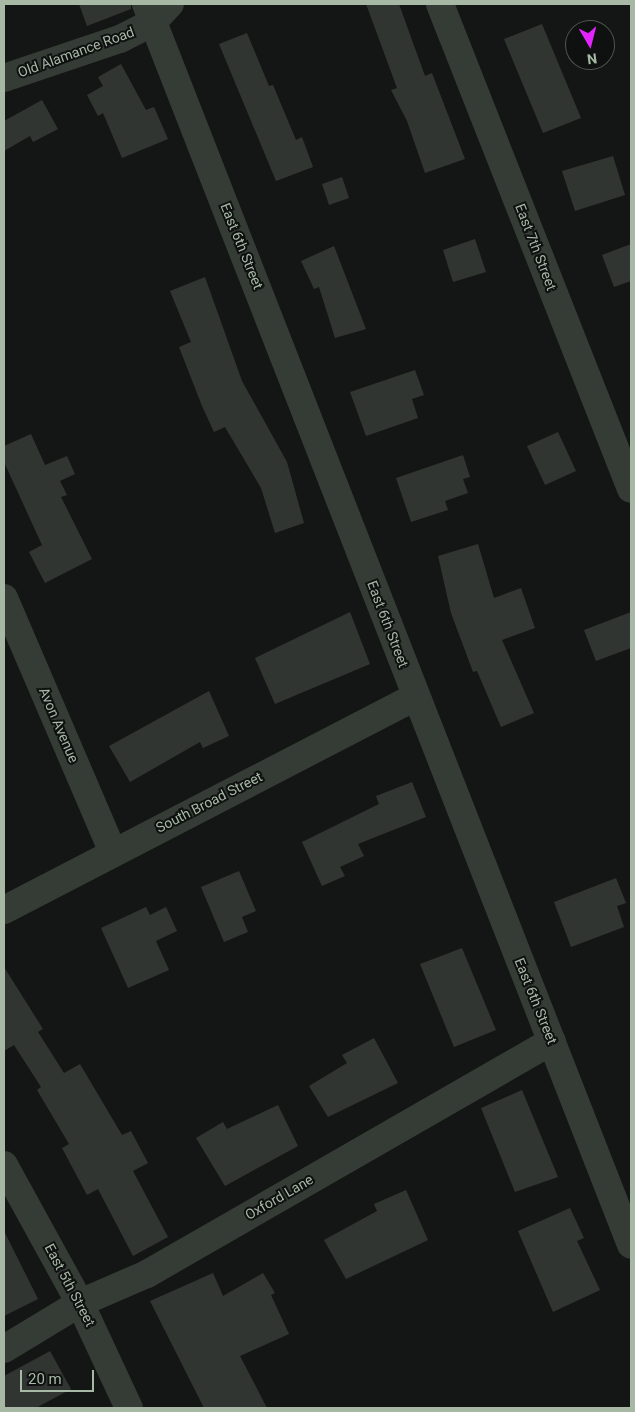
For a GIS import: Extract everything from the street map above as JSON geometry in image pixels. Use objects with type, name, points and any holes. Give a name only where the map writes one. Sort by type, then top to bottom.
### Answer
[{"type":"street","name":"East 7th Street","points":[[440,4],[631,489]]},
{"type":"street","name":"Old Alamance Road","points":[[4,78],[120,38],[156,10]]},
{"type":"street","name":"East 6th Street","points":[[156,10],[416,696],[552,1041],[626,1211],[631,1244]]},
{"type":"street","name":"Avon Avenue","points":[[4,598],[113,852]]},
{"type":"street","name":"South Broad Street","points":[[4,910],[416,696]]},
{"type":"street","name":"Oxford Lane","points":[[4,1349],[80,1303],[147,1274],[552,1041]]},
{"type":"street","name":"East 5th Street","points":[[4,1165],[80,1303],[129,1408]]},
{"type":"building","points":[[79,4],[131,4],[131,9],[87,26]]},
{"type":"building","points":[[366,4],[399,4],[425,76],[432,73],[465,159],[425,173],[407,121],[391,90],[397,88]]},
{"type":"building","points":[[542,24],[581,118],[543,133],[504,39]]},
{"type":"building","points":[[247,33],[269,86],[273,85],[296,140],[302,137],[313,167],[276,181],[219,44]]},
{"type":"building","points":[[121,64],[146,110],[154,107],[168,139],[122,158],[103,113],[98,116],[87,95],[103,86],[98,77]]},
{"type":"building","points":[[42,100],[58,129],[33,142],[30,136],[4,151],[4,121]]},
{"type":"building","points":[[613,156],[625,195],[575,211],[562,171]]},
{"type":"building","points":[[342,177],[349,198],[329,205],[322,184]]},
{"type":"building","points":[[475,239],[486,272],[453,282],[443,250]]},
{"type":"building","points":[[631,244],[631,281],[614,287],[602,255]]},
{"type":"building","points":[[334,246],[366,329],[335,338],[319,287],[314,289],[301,261]]},
{"type":"building","points":[[205,277],[242,381],[287,462],[304,523],[275,533],[261,488],[225,427],[214,432],[179,347],[191,342],[170,291]]},
{"type":"building","points":[[415,370],[424,395],[412,399],[418,418],[366,436],[350,392]]},
{"type":"building","points":[[558,432],[576,471],[545,485],[527,446]]},
{"type":"building","points":[[31,434],[45,465],[67,456],[75,474],[60,481],[67,495],[61,497],[92,559],[45,583],[29,552],[42,545],[4,462],[4,446]]},
{"type":"building","points":[[463,455],[470,477],[463,479],[468,493],[445,501],[448,510],[411,522],[396,478]]},
{"type":"building","points":[[478,544],[494,598],[521,588],[535,628],[502,640],[534,713],[501,727],[477,671],[473,672],[451,613],[438,556]]},
{"type":"building","points":[[350,612],[370,664],[275,704],[255,658]]},
{"type":"building","points":[[631,612],[631,648],[596,661],[584,630]]},
{"type":"building","points":[[209,691],[229,736],[203,748],[200,742],[130,782],[109,746]]},
{"type":"building","points":[[412,782],[426,817],[358,844],[364,856],[340,867],[345,876],[322,886],[302,842],[379,804],[376,796]]},
{"type":"building","points":[[239,871],[256,911],[242,917],[248,932],[224,942],[201,887]]},
{"type":"building","points":[[616,878],[626,903],[617,906],[624,927],[571,947],[554,902]]},
{"type":"building","points":[[146,907],[150,915],[166,907],[177,931],[156,941],[169,970],[128,988],[101,928]]},
{"type":"building","points":[[462,948],[496,1030],[454,1047],[420,964]]},
{"type":"building","points":[[4,967],[43,1029],[38,1032],[64,1073],[80,1064],[122,1135],[131,1131],[148,1163],[133,1171],[168,1237],[133,1256],[98,1189],[87,1195],[62,1148],[69,1144],[37,1090],[41,1087],[14,1045],[4,1051]]},
{"type":"building","points":[[374,1038],[398,1083],[328,1117],[309,1086],[347,1063],[342,1055]]},
{"type":"building","points":[[522,1090],[558,1177],[515,1192],[481,1108]]},
{"type":"building","points":[[278,1105],[298,1146],[225,1186],[196,1138],[223,1122],[227,1129]]},
{"type":"building","points":[[406,1190],[428,1240],[346,1279],[324,1240],[377,1211],[374,1204]]},
{"type":"building","points":[[570,1208],[584,1238],[577,1241],[600,1290],[553,1312],[518,1231]]},
{"type":"building","points":[[4,1231],[38,1299],[4,1316]]},
{"type":"building","points":[[213,1273],[223,1296],[263,1273],[275,1293],[271,1295],[289,1334],[240,1356],[267,1408],[204,1408],[150,1301]]},
{"type":"building","points":[[50,1351],[71,1389],[36,1408],[4,1408],[4,1376]]}]
